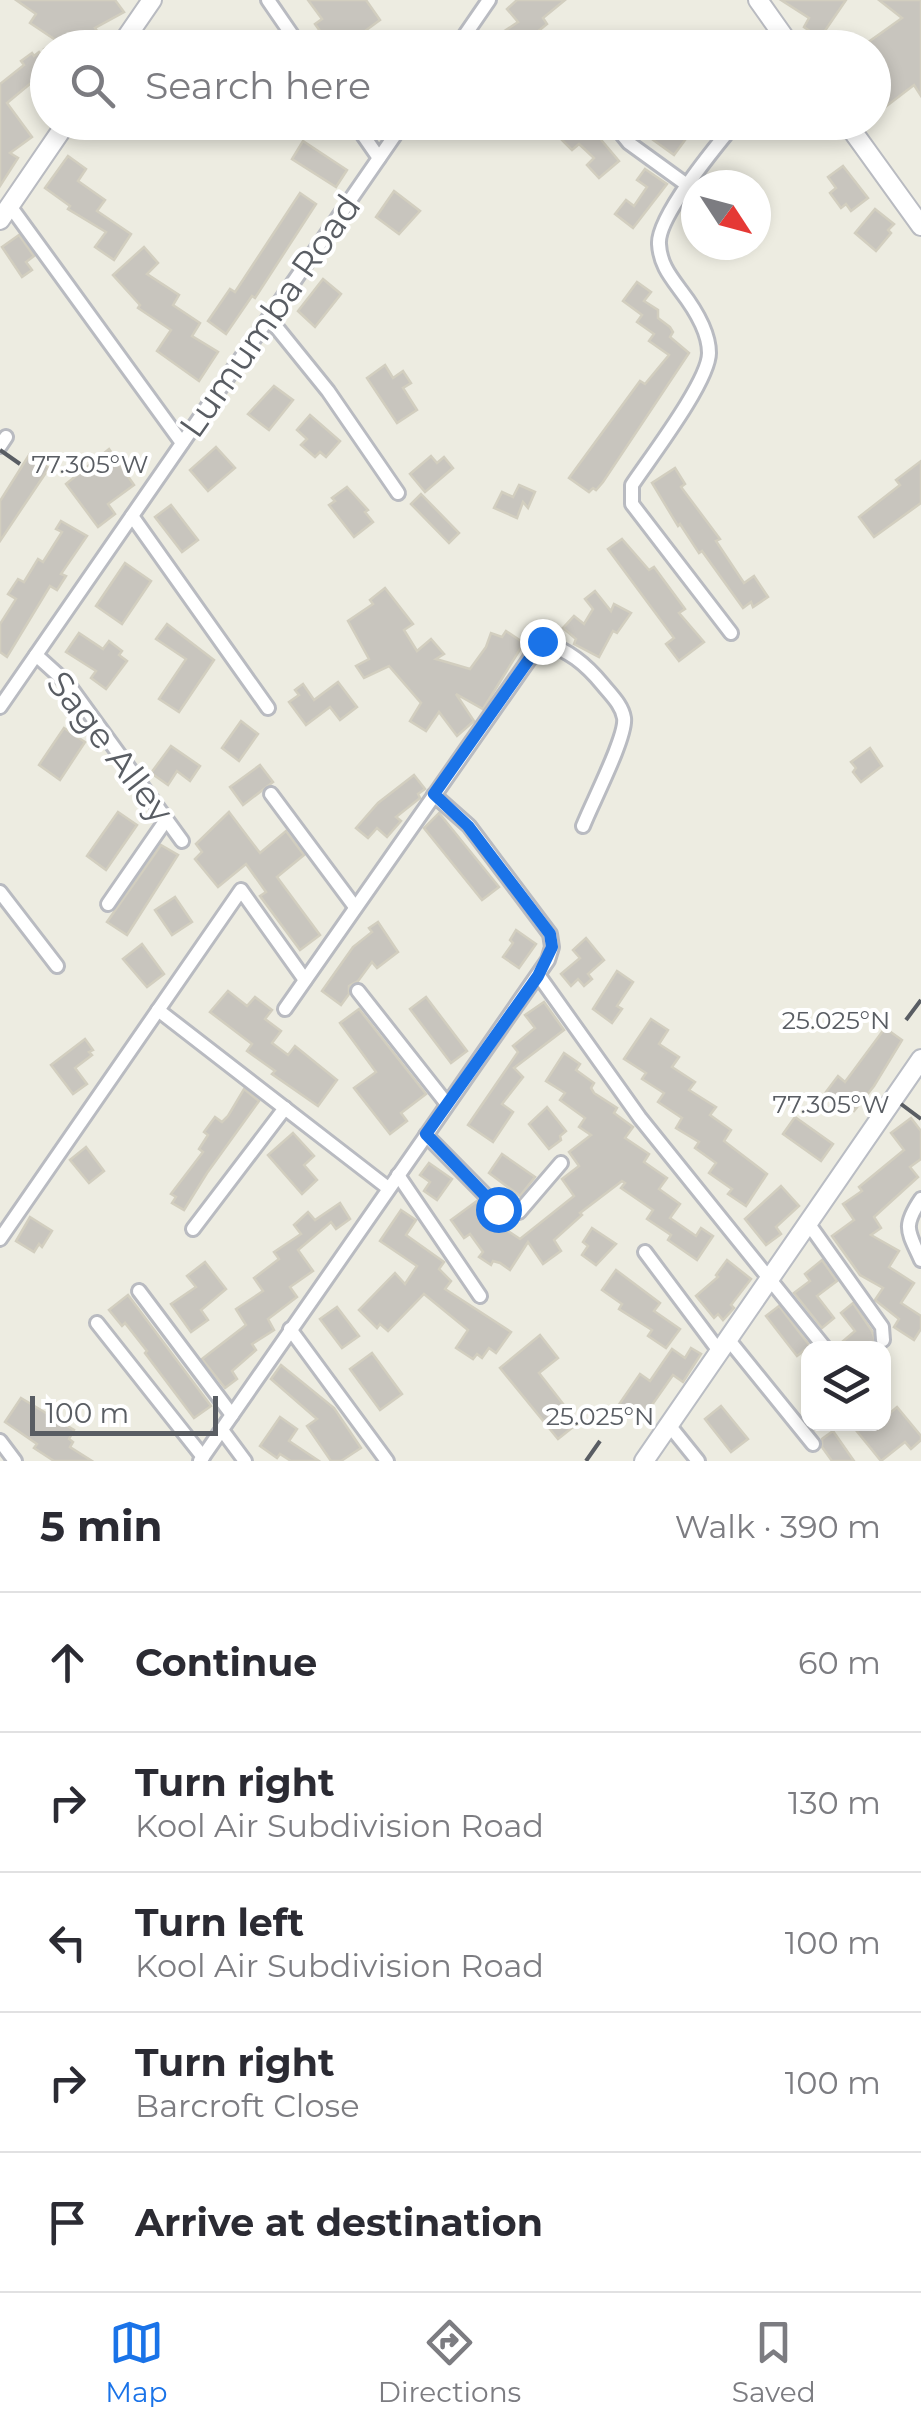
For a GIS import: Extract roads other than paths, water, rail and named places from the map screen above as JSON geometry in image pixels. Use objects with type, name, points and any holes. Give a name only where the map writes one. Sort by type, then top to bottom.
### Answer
[{"type":"main road","points":[[758,0],[779,30]]},
{"type":"main road","points":[[129,30],[142,5]]},
{"type":"main road","points":[[5,213],[55,140]]},
{"type":"main road","points":[[859,140],[921,226]]},
{"type":"main road","points":[[644,1461],[921,1058]]},
{"type":"street","points":[[268,0],[289,30]]},
{"type":"street","points":[[468,30],[489,0]]},
{"type":"street","points":[[366,140],[379,158]]},
{"type":"street","name":"Lumumba Road","points":[[0,707],[392,140]]},
{"type":"street","points":[[627,140],[681,180]]},
{"type":"street","points":[[698,170],[722,140]]},
{"type":"street","points":[[681,195],[658,239],[662,264],[694,310],[710,356],[701,380],[632,485],[632,504],[731,633]]},
{"type":"street","points":[[5,213],[182,444]]},
{"type":"street","points":[[269,318],[328,390],[398,493]]},
{"type":"street","points":[[132,516],[268,708]]},
{"type":"street","points":[[286,1008],[542,641],[585,663],[618,703],[625,719],[582,826]]},
{"type":"street","name":"Sage Alley","points":[[36,655],[68,684],[182,841]]},
{"type":"street","points":[[0,679],[13,688]]},
{"type":"street","points":[[271,794],[355,907]]},
{"type":"street","points":[[98,1323],[202,1459],[538,976],[552,947],[550,934],[468,826],[434,794]]},
{"type":"street","points":[[108,904],[166,820]]},
{"type":"street","points":[[0,1239],[241,890],[305,980]]},
{"type":"street","points":[[0,892],[58,966]]},
{"type":"street","points":[[538,976],[640,1118],[820,1341]]},
{"type":"street","points":[[358,991],[447,1104]]},
{"type":"street","points":[[158,1010],[388,1188]]},
{"type":"street","points":[[193,1229],[284,1108]]},
{"type":"street","points":[[426,1134],[498,1209],[509,1214],[519,1212],[561,1164]]},
{"type":"street","points":[[398,1174],[480,1296]]},
{"type":"street","points":[[921,1199],[909,1217],[907,1229],[921,1260]]},
{"type":"street","points":[[808,1223],[882,1327],[883,1340]]},
{"type":"street","points":[[645,1252],[813,1444]]},
{"type":"street","points":[[139,1291],[232,1416]]},
{"type":"street","points":[[290,1329],[387,1461]]},
{"type":"street","points":[[669,1425],[698,1461]]},
{"type":"street","points":[[222,1430],[244,1461]]},
{"type":"street","points":[[0,1441],[15,1461]]}]
